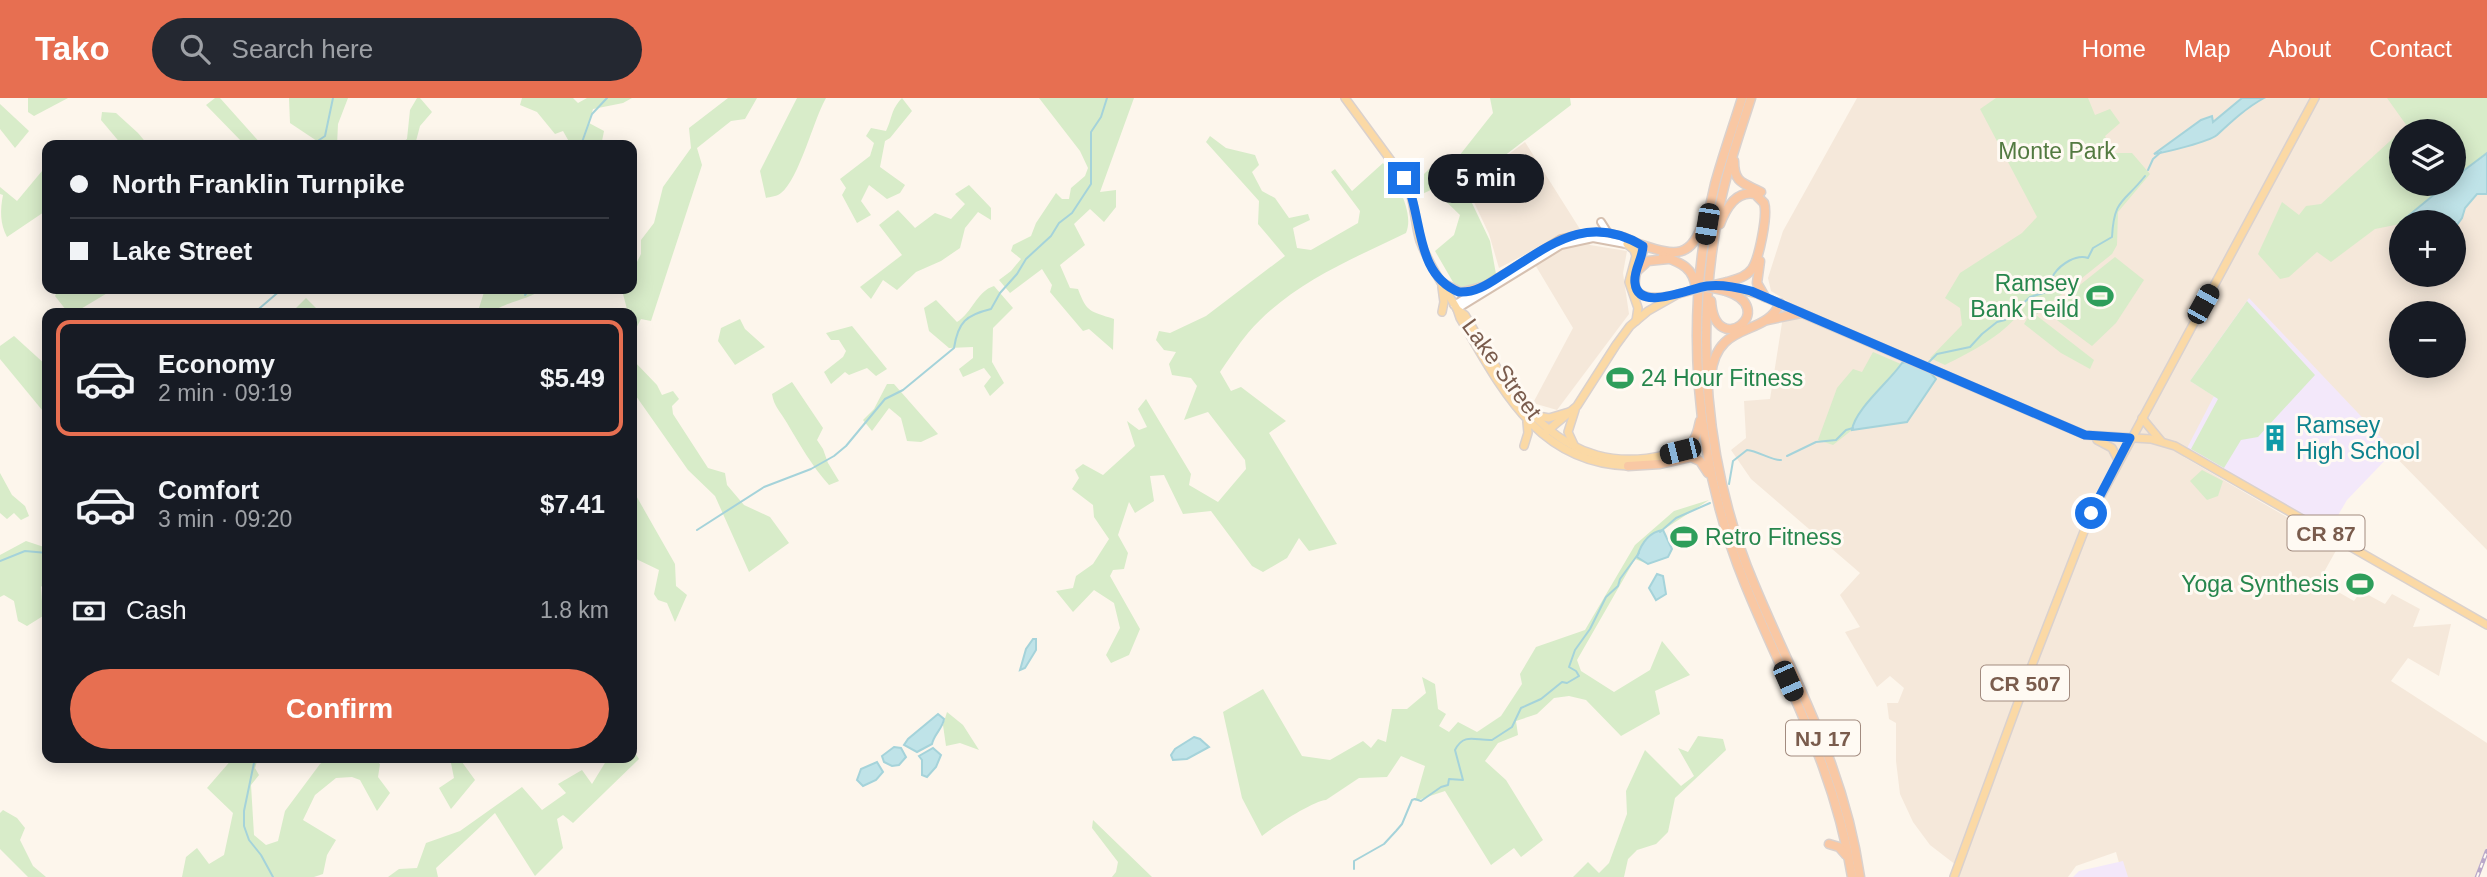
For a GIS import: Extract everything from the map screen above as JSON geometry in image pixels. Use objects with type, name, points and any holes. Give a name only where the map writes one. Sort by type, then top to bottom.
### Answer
[{"type":"highway","name":"NJ 17","points":[[1742,98],[1715,184],[1701,265],[1697,356],[1701,411],[1716,493],[1739,568],[1814,738],[1840,821],[1852,877]]},
{"type":"highway","name":"NJ 17","points":[[1751,98],[1734,152],[1713,243],[1706,331],[1708,395],[1721,481],[1734,528],[1754,584],[1829,752],[1848,813],[1860,877]]},
{"type":"highway","points":[[1734,152],[1734,171],[1738,180],[1763,193],[1770,205],[1757,280],[1765,297]]},
{"type":"highway","points":[[1643,247],[1672,253],[1688,247],[1700,232],[1715,184]]},
{"type":"highway","points":[[1705,286],[1727,286],[1745,276],[1754,266],[1766,212],[1763,200],[1749,193],[1735,199],[1725,212],[1713,243]]},
{"type":"highway","points":[[1643,247],[1686,266],[1692,273],[1698,308]]},
{"type":"highway","points":[[1637,271],[1646,262],[1674,260]]},
{"type":"highway","points":[[1710,270],[1715,320],[1723,328],[1733,329],[1745,322],[1748,308],[1727,286]]},
{"type":"highway","points":[[1708,395],[1712,364],[1720,346],[1773,314],[1780,303]]},
{"type":"highway","points":[[1761,321],[1801,313]]},
{"type":"highway","points":[[1665,455],[1683,451],[1692,445],[1701,411]]},
{"type":"highway","points":[[1628,466],[1693,458],[1704,465],[1716,493]]},
{"type":"highway","points":[[1840,821],[1839,833],[1829,844],[1842,849],[1849,863]]},
{"type":"main road","name":"Lake Street","points":[[1345,98],[1408,185],[1420,240],[1460,318],[1499,383],[1527,421],[1581,456],[1628,466]]},
{"type":"main road","name":"CR 507","points":[[1954,877],[2091,513],[2315,98]]},
{"type":"main road","points":[[1601,222],[1608,233]]},
{"type":"main road","points":[[1456,307],[1553,248],[1575,240],[1608,233],[1623,236],[1643,247]]},
{"type":"main road","points":[[1456,307],[1484,286],[1555,242],[1577,234],[1594,235],[1643,247]]},
{"type":"main road","points":[[1627,244],[1636,256],[1629,280],[1638,308],[1635,321]]},
{"type":"main road","points":[[1643,247],[1635,287],[1643,297],[1678,294],[1705,286]]},
{"type":"main road","points":[[1442,283],[1461,292],[1484,286]]},
{"type":"main road","points":[[1442,283],[1442,312]]},
{"type":"main road","points":[[1727,286],[1780,303],[2090,437],[2112,448],[2118,460]]},
{"type":"main road","points":[[1574,445],[1568,429],[1575,408],[1613,349],[1635,321],[1678,294]]},
{"type":"main road","name":"Lake Street","points":[[1456,307],[1465,315],[1506,382],[1545,432],[1574,445],[1616,458],[1665,455]]},
{"type":"main road","points":[[1528,412],[1547,418],[1575,408]]},
{"type":"main road","points":[[1545,432],[1575,408]]},
{"type":"main road","points":[[2143,418],[2162,441]]},
{"type":"main road","points":[[1524,446],[1528,433],[1527,421]]},
{"type":"main road","points":[[2090,437],[2162,441]]},
{"type":"main road","name":"CR 87","points":[[2162,441],[2487,625]]},
{"type":"shaded area","points":[[1857,98],[2487,98],[2487,550],[2315,375],[2191,381],[2218,399],[2184,457],[2338,547],[2319,581],[2354,601],[2361,591],[2385,604],[2392,594],[2420,609],[2413,627],[2451,624],[2439,676],[2408,658],[2391,681],[2487,743],[2487,847],[2475,877],[2123,877],[2116,852],[2076,866],[2068,877],[1950,877],[1956,865],[1930,845],[1913,822],[1900,794],[1896,761],[1896,723],[1889,719],[1887,703],[1898,703],[1904,688],[1890,676],[1877,687],[1845,632],[1860,627],[1840,595],[1860,573],[1751,479],[1731,450],[1746,438],[1744,401],[1770,399],[1784,310],[1789,302],[1771,291],[1768,278],[1783,231]]},
{"type":"shaded area","points":[[1525,142],[1590,245],[1627,251],[1623,273],[1629,314],[1557,410],[1533,403],[1573,328],[1528,253],[1499,268],[1489,234],[1473,200],[1480,176]]},
{"type":"shaded area","points":[[2249,298],[2394,451],[2347,500],[2327,534],[2185,452],[2214,396],[2190,381]]},
{"type":"shaded area","points":[[2123,861],[2128,877],[2073,877],[2079,871]]},
{"type":"green space","points":[[28,98],[68,98],[34,116],[28,112]]},
{"type":"green space","points":[[215,98],[220,98],[258,140],[240,140],[206,105]]},
{"type":"green space","points":[[289,98],[348,98],[338,124],[337,140],[316,140],[290,123]]},
{"type":"green space","points":[[417,98],[420,98],[432,112],[420,126],[416,140],[406,140],[410,110]]},
{"type":"green space","points":[[522,98],[573,98],[578,103],[587,98],[632,98],[623,103],[593,109],[589,123],[604,131],[602,140],[568,140],[563,131],[555,134],[537,112],[520,105]]},
{"type":"green space","points":[[728,98],[757,98],[745,119],[731,121],[697,148],[702,165],[651,321],[641,319],[637,327],[637,308],[627,308],[623,294],[637,294],[637,262],[641,254],[641,240],[654,223],[663,187],[691,148],[689,128]]},
{"type":"green space","points":[[797,98],[826,98],[788,186],[776,196],[766,198],[760,171]]},
{"type":"green space","points":[[902,98],[912,111],[885,141],[880,167],[905,185],[900,193],[887,199],[869,185],[861,201],[871,215],[857,223],[842,195],[846,188],[840,179],[870,156],[874,143],[866,136],[871,128],[886,131]]},
{"type":"green space","points":[[1039,98],[1134,98],[1100,192],[1116,190],[1116,207],[1104,222],[1090,209],[1074,224],[1085,245],[1060,265],[1070,288],[1078,289],[1087,307],[1114,319],[1113,350],[1089,329],[1083,331],[1050,292],[1052,285],[1042,269],[1010,293],[999,280],[1021,259],[1011,251],[1013,245],[1031,236],[1036,223],[1056,193],[1062,199],[1069,199],[1071,188],[1085,176],[1088,168],[1080,151]]},
{"type":"green space","points":[[1490,98],[1570,98],[1571,105],[1478,176],[1471,201],[1490,241],[1496,274],[1470,289],[1457,289],[1435,251],[1454,235],[1460,215],[1433,189],[1420,195],[1415,183],[1429,169],[1459,156],[1493,113]]},
{"type":"green space","name":"Monte Park","points":[[1996,98],[2088,98],[2095,115],[2110,109],[2120,123],[2105,136],[2114,153],[2132,153],[2150,174],[2118,212],[2117,245],[2112,254],[2036,315],[2094,360],[2090,369],[2061,353],[2024,324],[2028,317],[2020,313],[1995,336],[1945,365],[1930,358],[1962,325],[1960,308],[1945,298],[1960,273],[2022,233],[2037,217],[1980,109]]},
{"type":"green space","points":[[2387,98],[2487,98],[2487,155],[2466,172],[2466,119],[2402,119]]},
{"type":"green space","points":[[0,104],[29,131],[15,148],[0,129]]},
{"type":"green space","points":[[102,112],[116,113],[144,140],[118,140],[101,120]]},
{"type":"green space","points":[[1210,136],[1226,148],[1255,155],[1259,165],[1252,172],[1262,191],[1275,198],[1289,218],[1308,214],[1310,220],[1293,228],[1297,248],[1311,250],[1358,223],[1360,211],[1331,172],[1335,169],[1352,191],[1383,163],[1402,196],[1408,225],[1406,233],[1342,264],[1283,300],[1248,333],[1220,372],[1231,391],[1241,387],[1286,421],[1269,433],[1337,544],[1309,551],[1299,538],[1287,558],[1263,572],[1252,566],[1211,511],[1183,514],[1164,475],[1150,476],[1154,501],[1135,513],[1129,502],[1118,535],[1128,553],[1124,569],[1113,570],[1110,576],[1140,629],[1129,655],[1111,663],[1106,655],[1120,628],[1114,603],[1094,590],[1073,612],[1056,591],[1073,588],[1076,576],[1093,564],[1109,539],[1094,517],[1093,505],[1072,489],[1079,478],[1075,470],[1083,464],[1103,475],[1135,446],[1127,421],[1139,430],[1147,427],[1138,409],[1146,399],[1191,474],[1189,485],[1218,502],[1246,469],[1245,460],[1208,412],[1184,420],[1197,386],[1191,378],[1172,375],[1169,364],[1176,352],[1164,350],[1156,340],[1159,331],[1170,333],[1206,316],[1285,256],[1258,224],[1259,201],[1206,142]]},
{"type":"green space","points":[[2389,142],[2389,196],[2435,196],[2418,210],[2389,210],[2389,226],[2375,229],[2331,262],[2317,252],[2289,277],[2280,279],[2258,254],[2282,202],[2299,215],[2306,206],[2321,204]]},
{"type":"green space","points":[[42,171],[42,213],[7,237],[2,222],[3,195],[0,194],[0,187],[17,201]]},
{"type":"green space","points":[[969,185],[991,208],[991,220],[978,212],[965,228],[960,248],[941,261],[916,272],[897,290],[883,280],[871,299],[860,287],[902,255],[879,225],[898,210],[915,228],[935,213],[951,219],[965,204],[955,194]]},
{"type":"green space","name":"Ramsey Bank Feild","points":[[2115,257],[2144,280],[2116,323],[2092,346],[2046,312]]},
{"type":"green space","points":[[994,286],[1013,308],[993,328],[992,362],[1004,383],[990,396],[984,386],[991,377],[984,368],[963,377],[959,369],[973,358],[973,347],[949,348],[929,331],[924,308],[936,300],[957,322],[983,292]]},
{"type":"green space","points":[[106,294],[82,308],[64,308],[55,296]]},
{"type":"green space","points":[[483,294],[534,294],[499,308],[479,308]]},
{"type":"green space","points":[[306,298],[316,308],[296,308]]},
{"type":"green space","points":[[2247,301],[2315,375],[2258,437],[2241,440],[2224,468],[2191,449],[2218,399],[2190,381]]},
{"type":"green space","points":[[740,319],[745,329],[765,347],[735,365],[718,341],[721,328]]},
{"type":"green space","points":[[852,326],[887,369],[876,376],[867,368],[849,375],[845,372],[831,384],[824,372],[843,357],[846,351],[839,340],[831,340],[826,333]]},
{"type":"green space","points":[[14,336],[42,361],[42,410],[0,359],[0,346]]},
{"type":"green space","points":[[1873,352],[1931,377],[1907,422],[1852,430],[1833,445],[1818,440],[1837,388],[1853,369],[1862,372]]},
{"type":"green space","points":[[637,364],[657,385],[662,395],[673,391],[679,399],[672,406],[673,414],[708,468],[725,473],[727,485],[744,505],[770,517],[789,543],[749,572],[715,496],[688,470],[637,397]]},
{"type":"green space","points":[[792,382],[823,428],[817,440],[839,481],[829,485],[823,478],[774,402],[772,394]]},
{"type":"green space","points":[[887,384],[894,384],[938,434],[921,442],[907,441],[901,418],[889,408],[872,431],[863,420],[874,409]]},
{"type":"green space","points":[[2202,470],[2223,481],[2218,496],[2207,500],[2190,481]]},
{"type":"green space","points":[[0,473],[12,495],[25,506],[29,516],[21,520],[14,513],[7,519],[0,513]]},
{"type":"green space","points":[[637,497],[675,564],[676,586],[687,595],[675,622],[667,603],[658,600],[654,594],[659,570],[637,559]]},
{"type":"green space","points":[[1709,500],[1663,530],[1672,549],[1668,557],[1648,564],[1635,559],[1577,660],[1581,671],[1614,692],[1650,670],[1662,641],[1690,675],[1655,691],[1660,714],[1621,736],[1586,700],[1569,696],[1554,698],[1537,714],[1516,721],[1518,735],[1498,743],[1485,761],[1506,780],[1543,840],[1521,857],[1514,848],[1491,865],[1445,791],[1415,801],[1425,766],[1401,756],[1387,777],[1359,778],[1326,800],[1293,815],[1262,836],[1242,798],[1223,712],[1263,689],[1302,756],[1330,760],[1363,741],[1371,748],[1378,739],[1386,742],[1392,709],[1407,709],[1426,693],[1422,677],[1435,684],[1438,709],[1446,714],[1439,726],[1449,732],[1458,722],[1477,732],[1501,716],[1522,684],[1520,674],[1536,647],[1585,630],[1635,545],[1674,511]]},
{"type":"green space","points":[[26,541],[42,546],[42,617],[27,626],[18,621],[14,601],[4,595],[0,597],[0,555]]},
{"type":"green space","points":[[947,712],[963,725],[979,750],[960,743],[946,746],[943,725]]},
{"type":"green space","points":[[1698,736],[1723,739],[1726,750],[1675,798],[1668,832],[1656,844],[1637,850],[1628,859],[1624,877],[1573,877],[1588,862],[1599,873],[1609,863],[1627,814],[1626,791],[1645,750],[1681,786],[1694,776],[1678,748],[1688,752]]},
{"type":"green space","points":[[229,763],[256,763],[255,768],[259,775],[251,785],[254,835],[266,845],[278,841],[285,811],[322,763],[379,763],[378,777],[390,793],[377,811],[360,780],[352,777],[336,778],[315,795],[303,820],[336,840],[327,855],[323,874],[314,877],[182,877],[186,857],[197,848],[209,864],[224,855],[233,813],[207,788]]},
{"type":"green space","points":[[451,763],[463,763],[475,780],[451,809],[439,788],[454,778]]},
{"type":"green space","points":[[605,763],[635,763],[573,823],[563,815],[557,819],[563,848],[535,876],[495,813],[436,868],[438,877],[388,877],[399,869],[417,868],[426,843],[460,831],[522,787],[542,810],[566,793],[558,784],[582,770],[592,784]]},
{"type":"green space","points":[[3,810],[17,818],[25,828],[20,840],[33,866],[46,877],[28,877],[0,849],[0,813]]},
{"type":"green space","points":[[1093,820],[1152,877],[1112,877],[1118,862],[1092,828]]},
{"type":"water","points":[[2242,98],[2264,98],[2212,138],[2154,154],[2201,120],[2212,116],[2213,122]]},
{"type":"water","points":[[2487,153],[2487,194],[2477,194],[2464,210],[2415,210],[2432,196],[2466,196],[2466,169]]},
{"type":"water","points":[[1906,362],[1930,372],[1936,379],[1907,422],[1852,430],[1866,404],[1902,363]]},
{"type":"water","points":[[1663,530],[1672,549],[1668,557],[1648,564],[1637,557],[1646,539]]},
{"type":"water","points":[[1657,574],[1663,576],[1666,594],[1656,600],[1649,588]]},
{"type":"water","points":[[1033,639],[1036,639],[1036,650],[1025,668],[1020,670],[1026,649]]},
{"type":"water","points":[[938,714],[944,719],[932,744],[917,752],[904,745],[908,739]]},
{"type":"water","points":[[1194,737],[1209,747],[1187,759],[1173,760],[1171,755],[1175,749]]},
{"type":"water","points":[[894,747],[901,748],[906,757],[899,765],[892,766],[884,762],[882,756]]},
{"type":"water","points":[[933,748],[941,755],[936,767],[927,777],[922,775],[922,760],[919,756]]},
{"type":"water","points":[[877,762],[883,772],[876,780],[863,786],[857,780],[861,769]]},
{"type":"waterway","points":[[319,140],[325,136],[333,98]]},
{"type":"waterway","points":[[583,140],[592,114],[607,98]]},
{"type":"waterway","points":[[697,530],[764,487],[811,469],[834,456],[846,446],[885,399],[903,390],[954,348],[958,332],[965,321],[975,314],[991,309],[1026,259],[1051,236],[1059,223],[1072,213],[1091,184],[1091,132],[1101,117],[1107,98]]},
{"type":"waterway","points":[[2148,170],[2153,159],[2161,152]]},
{"type":"waterway","points":[[1927,364],[1937,354],[1970,347],[1982,334],[1997,322],[2005,320],[2030,297],[2050,291],[2057,270],[2074,259],[2088,258],[2093,248],[2112,237],[2115,215],[2121,202],[2145,176]]},
{"type":"waterway","points":[[260,308],[276,294]]},
{"type":"waterway","points":[[1787,456],[1816,442],[1836,440],[1846,430],[1853,428]]},
{"type":"waterway","points":[[1729,484],[1733,461],[1747,450],[1781,460]]},
{"type":"waterway","points":[[1660,532],[1676,518],[1710,503]]},
{"type":"waterway","points":[[0,561],[25,551],[42,553]]},
{"type":"waterway","points":[[1354,869],[1354,861],[1384,844],[1402,824],[1412,800],[1421,801],[1448,785],[1449,779],[1463,780],[1455,750],[1462,741],[1492,740],[1512,727],[1521,708],[1541,699],[1562,682],[1567,683],[1579,676],[1569,667],[1575,650],[1590,629],[1606,597],[1618,586],[1639,553]]},
{"type":"waterway","points":[[254,763],[244,811],[244,826],[249,840],[273,877]]},
{"type":"railway","points":[[2477,877],[2487,851]]},
{"type":"place","name":"Ramsey Bank Feild","points":[[2100,296]]},
{"type":"place","name":"24 Hour Fitness","points":[[1620,378]]},
{"type":"place","name":"Ramsey High School","points":[[2275,438]]},
{"type":"place","name":"Retro Fitness","points":[[1684,537]]},
{"type":"place","name":"Yoga Synthesis","points":[[2360,584]]},
{"type":"route","points":[[1404,178],[1411,193],[1417,230],[1427,257],[1442,283],[1459,292],[1484,286],[1561,239],[1577,234],[1615,234],[1643,246],[1634,281],[1636,289],[1643,297],[1655,298],[1713,286],[1751,291],[2090,437],[2130,438],[2091,513]]}]
